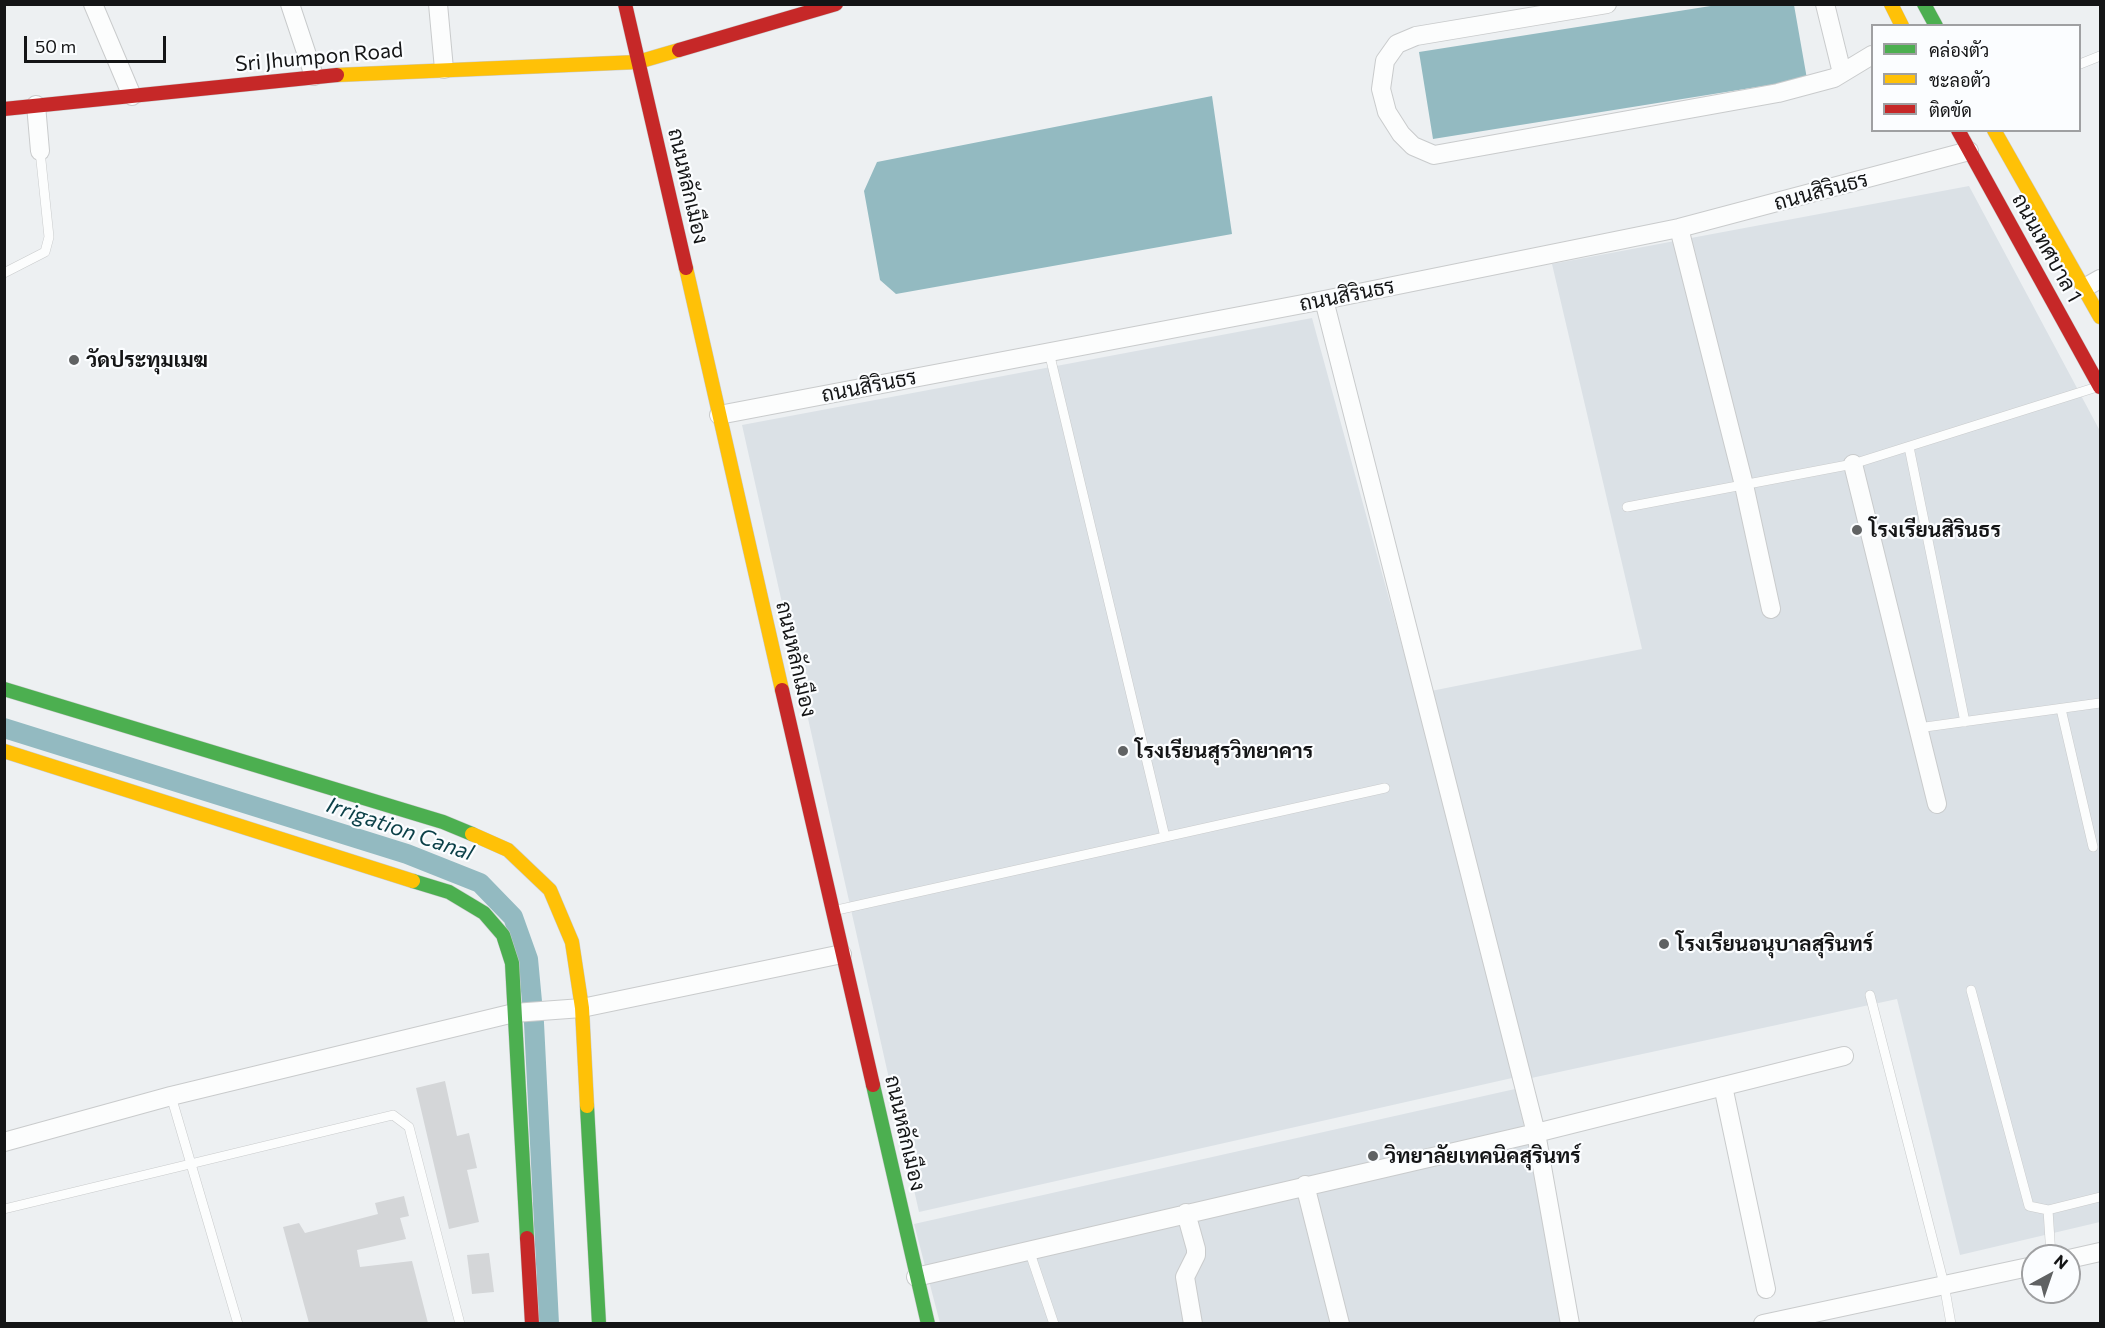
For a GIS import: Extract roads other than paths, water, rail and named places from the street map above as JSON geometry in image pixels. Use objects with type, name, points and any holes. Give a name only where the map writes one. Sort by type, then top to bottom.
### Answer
[{"type":"street","points":[[93,4],[132,96]]},
{"type":"street","points":[[290,4],[314,76]]},
{"type":"street","points":[[438,4],[444,69]]},
{"type":"street","name":"ถนนหลักเมือง","points":[[625,4],[928,1323]]},
{"type":"street","name":"Sri Jhumpon Road","points":[[4,109],[314,76],[638,62],[836,4]]},
{"type":"street","points":[[1607,4],[1416,36],[1397,44],[1385,61],[1381,89],[1387,112],[1413,146],[1434,155],[1778,93],[1834,78],[1871,56]]},
{"type":"street","points":[[1825,4],[1842,73]]},
{"type":"street","points":[[1891,4],[1901,24]]},
{"type":"street","points":[[1924,4],[1935,24]]},
{"type":"street","points":[[36,105],[40,151]]},
{"type":"street","name":"ถนนเทศบาล 1","points":[[1959,132],[2100,386]]},
{"type":"street","name":"ถนนเทศบาล 1","points":[[1995,132],[2100,317]]},
{"type":"street","name":"ถนนสิรินธร","points":[[719,415],[1324,300],[1679,228],[1969,151]]},
{"type":"street","points":[[1679,228],[1744,485],[1771,609]]},
{"type":"street","points":[[2084,288],[2100,279]]},
{"type":"street","points":[[1324,300],[1536,1133],[1570,1323]]},
{"type":"street","points":[[1853,464],[1937,804]]},
{"type":"street","points":[[4,689],[443,822],[508,850],[550,890],[572,942],[582,1008],[599,1323]]},
{"type":"street","points":[[4,751],[449,892],[484,913],[503,935],[512,963],[532,1323]]},
{"type":"street","points":[[4,1143],[171,1096],[514,1013],[582,1008],[842,954]]},
{"type":"street","points":[[916,1277],[1536,1133],[1844,1056]]},
{"type":"street","points":[[1723,1086],[1766,1289]]},
{"type":"street","points":[[1305,1185],[1340,1323]]},
{"type":"street","points":[[1186,1213],[1196,1249],[1196,1255],[1185,1277],[1193,1323]]},
{"type":"street","points":[[2081,1256],[2100,1252]]},
{"type":"street","points":[[1763,1323],[1820,1317],[1944,1284],[2021,1268]]},
{"type":"lane","points":[[2081,63],[2100,56]]},
{"type":"lane","points":[[4,273],[45,252],[49,237],[40,151]]},
{"type":"lane","points":[[1049,352],[1166,837]]},
{"type":"lane","points":[[1627,507],[1853,464],[2100,386]]},
{"type":"lane","points":[[1909,447],[1965,722]]},
{"type":"lane","points":[[1918,728],[2100,703]]},
{"type":"lane","points":[[2061,709],[2093,847]]},
{"type":"lane","points":[[832,911],[1385,788]]},
{"type":"lane","points":[[1971,990],[2029,1206],[2048,1210],[2100,1197]]},
{"type":"lane","points":[[1870,995],[1952,1323]]},
{"type":"lane","points":[[171,1096],[238,1323]]},
{"type":"lane","points":[[4,1209],[378,1116],[393,1115],[409,1127],[460,1323]]},
{"type":"lane","points":[[2048,1210],[2050,1244]]},
{"type":"lane","points":[[1029,1250],[1054,1323]]},
{"type":"water","points":[[1717,5],[1794,5],[1807,79],[1433,139],[1419,52]]},
{"type":"water","points":[[1212,96],[1232,234],[896,294],[880,280],[864,191],[877,162]]},
{"type":"waterway","name":"Irrigation Canal","points":[[4,728],[407,854],[480,883],[513,917],[528,959],[534,1023],[549,1324]]},
{"type":"place","name":"วัดประทุมเมฆ","points":[[74,360]]},
{"type":"place","name":"โรงเรียนสิรินธร","points":[[1857,530]]},
{"type":"place","name":"โรงเรียนสุรวิทยาคาร","points":[[1123,751]]},
{"type":"place","name":"โรงเรียนอนุบาลสุรินทร์","points":[[1664,944]]},
{"type":"place","name":"วิทยาลัยเทคนิคสุรินทร์","points":[[1373,1156]]}]
